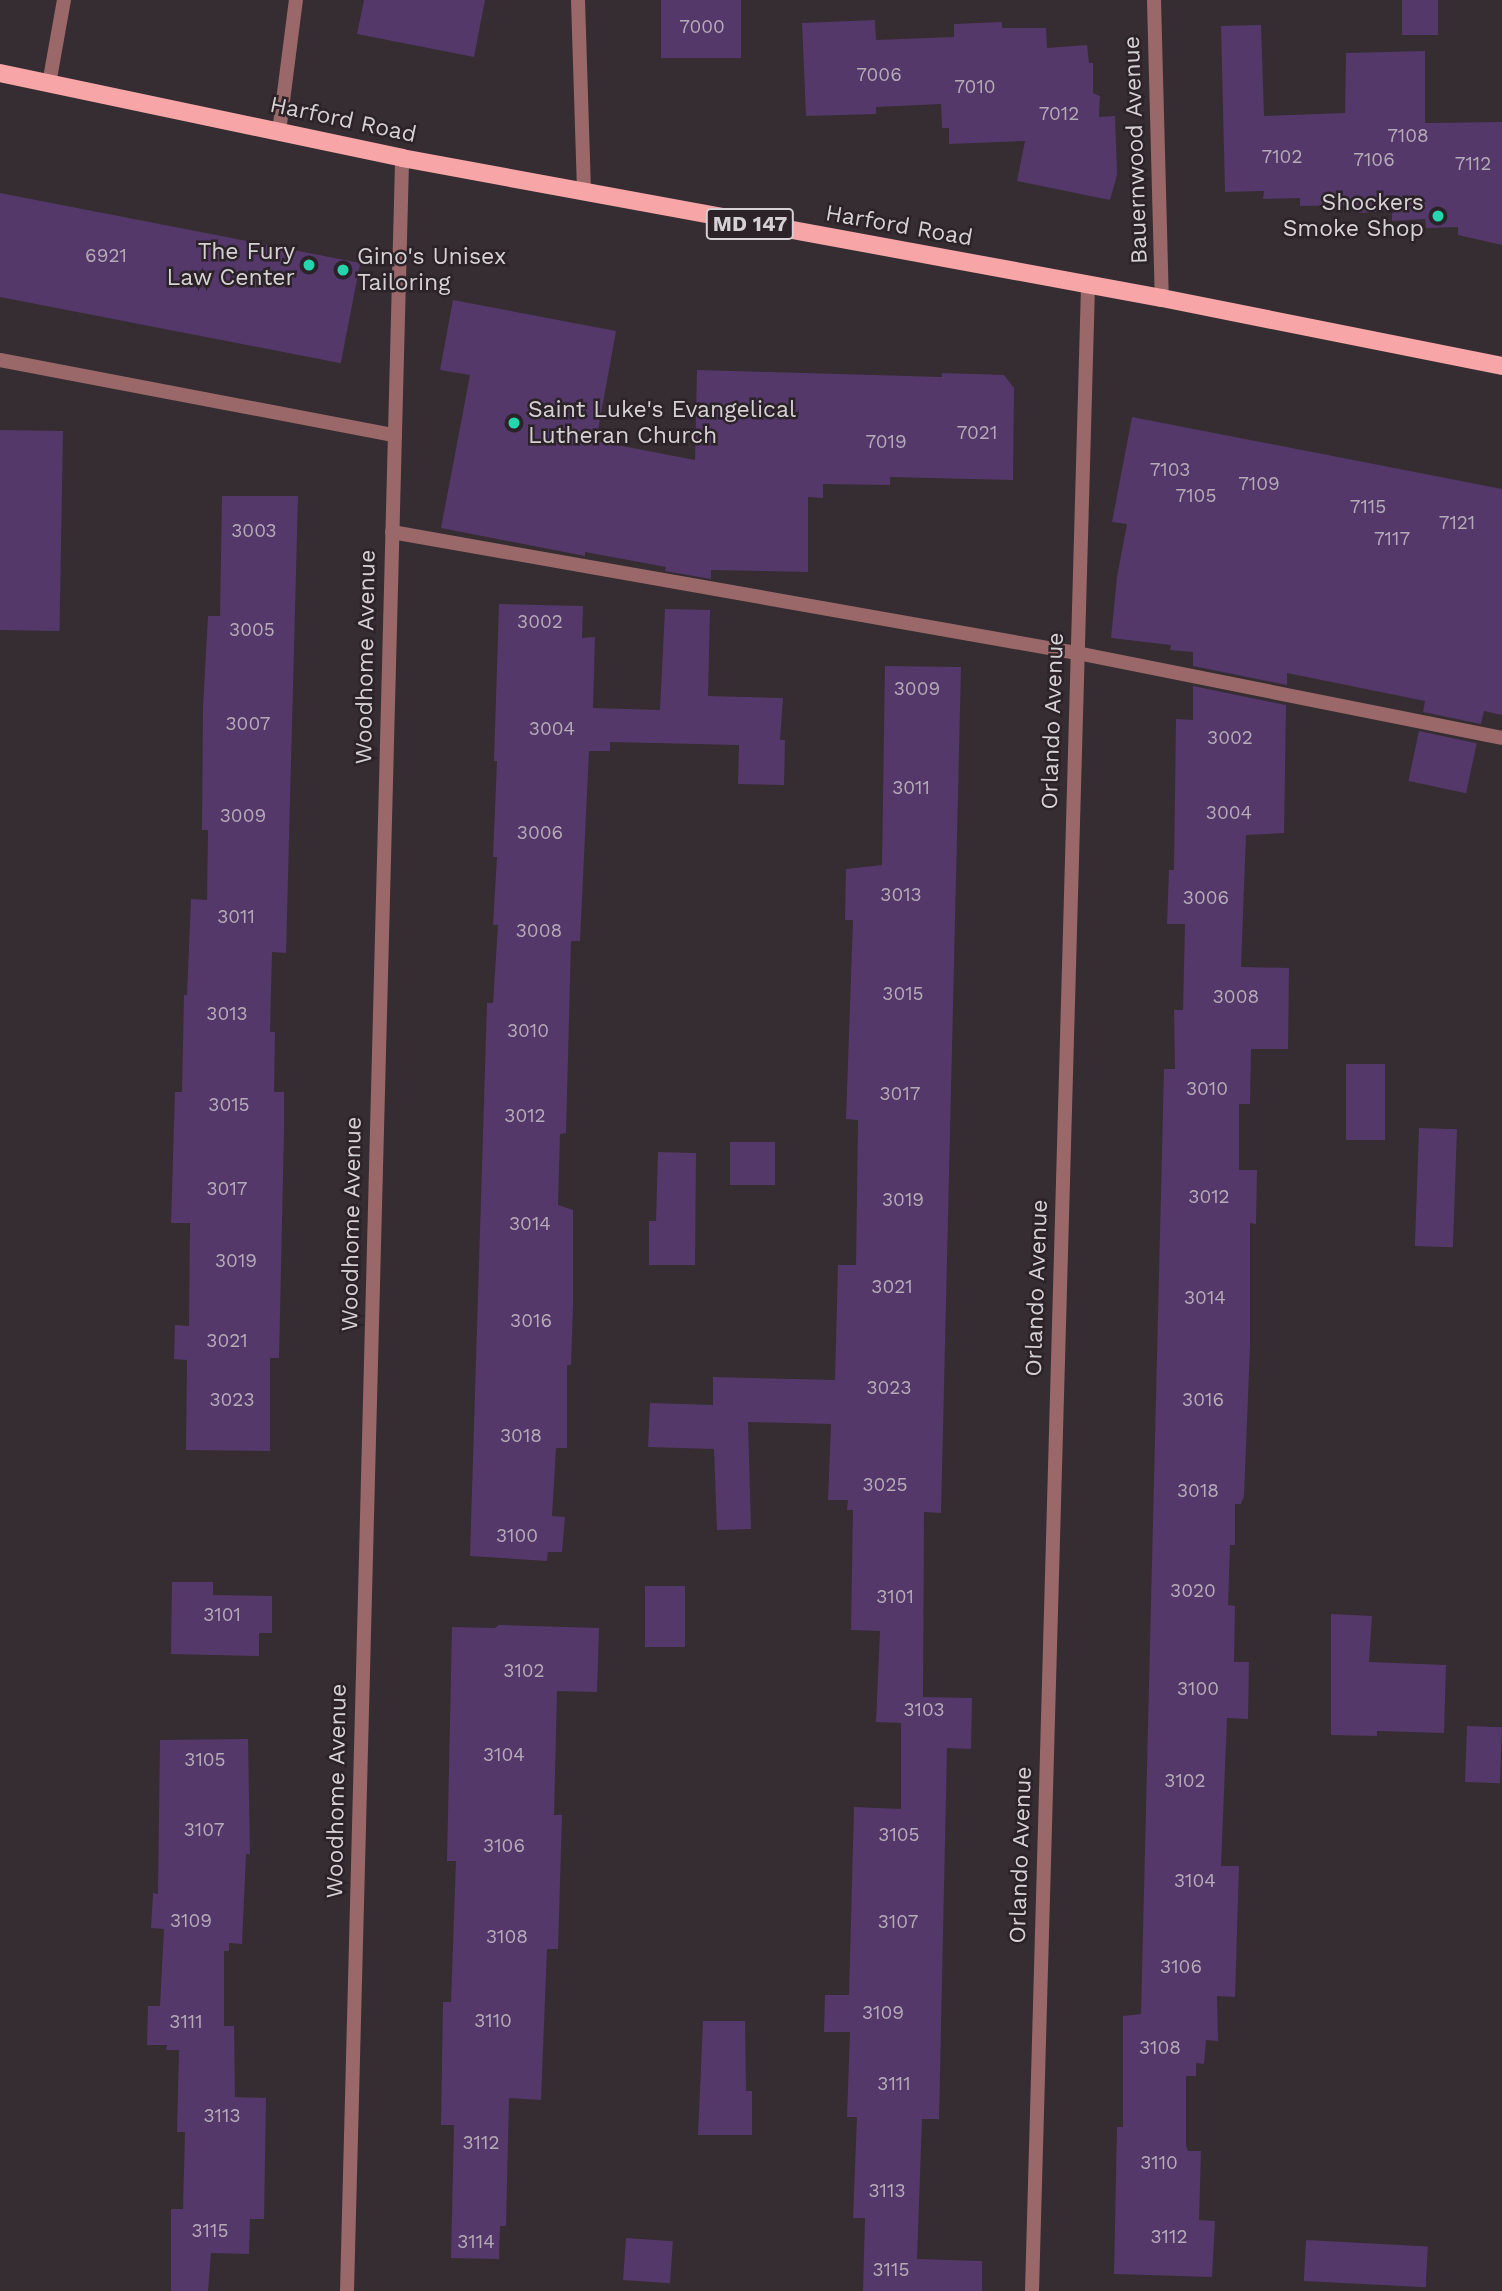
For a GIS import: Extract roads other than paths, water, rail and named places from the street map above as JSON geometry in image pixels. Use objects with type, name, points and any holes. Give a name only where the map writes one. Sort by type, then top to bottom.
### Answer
[{"type":"main road","name":"Harford Road","points":[[0,73],[402,158],[1162,299],[1502,366]]},
{"type":"street","points":[[49,84],[64,0]]},
{"type":"street","points":[[279,132],[296,0]]},
{"type":"street","points":[[578,0],[583,193]]},
{"type":"street","name":"Bauernwood Avenue","points":[[1154,0],[1162,299]]},
{"type":"street","name":"Woodhome Avenue","points":[[347,2291],[402,158]]},
{"type":"street","name":"Orlando Avenue","points":[[1032,2291],[1088,286]]},
{"type":"street","points":[[0,360],[395,435]]},
{"type":"street","points":[[392,531],[1077,653],[1502,737]]},
{"type":"place","name":"Shockers Smoke Shop","points":[[1438,216]]},
{"type":"place","name":"The Fury Law Center","points":[[309,265]]},
{"type":"place","name":"Gino's Unisex Tailoring","points":[[343,270]]},
{"type":"place","name":"Saint Luke's Evangelical Lutheran Church","points":[[514,423]]}]
